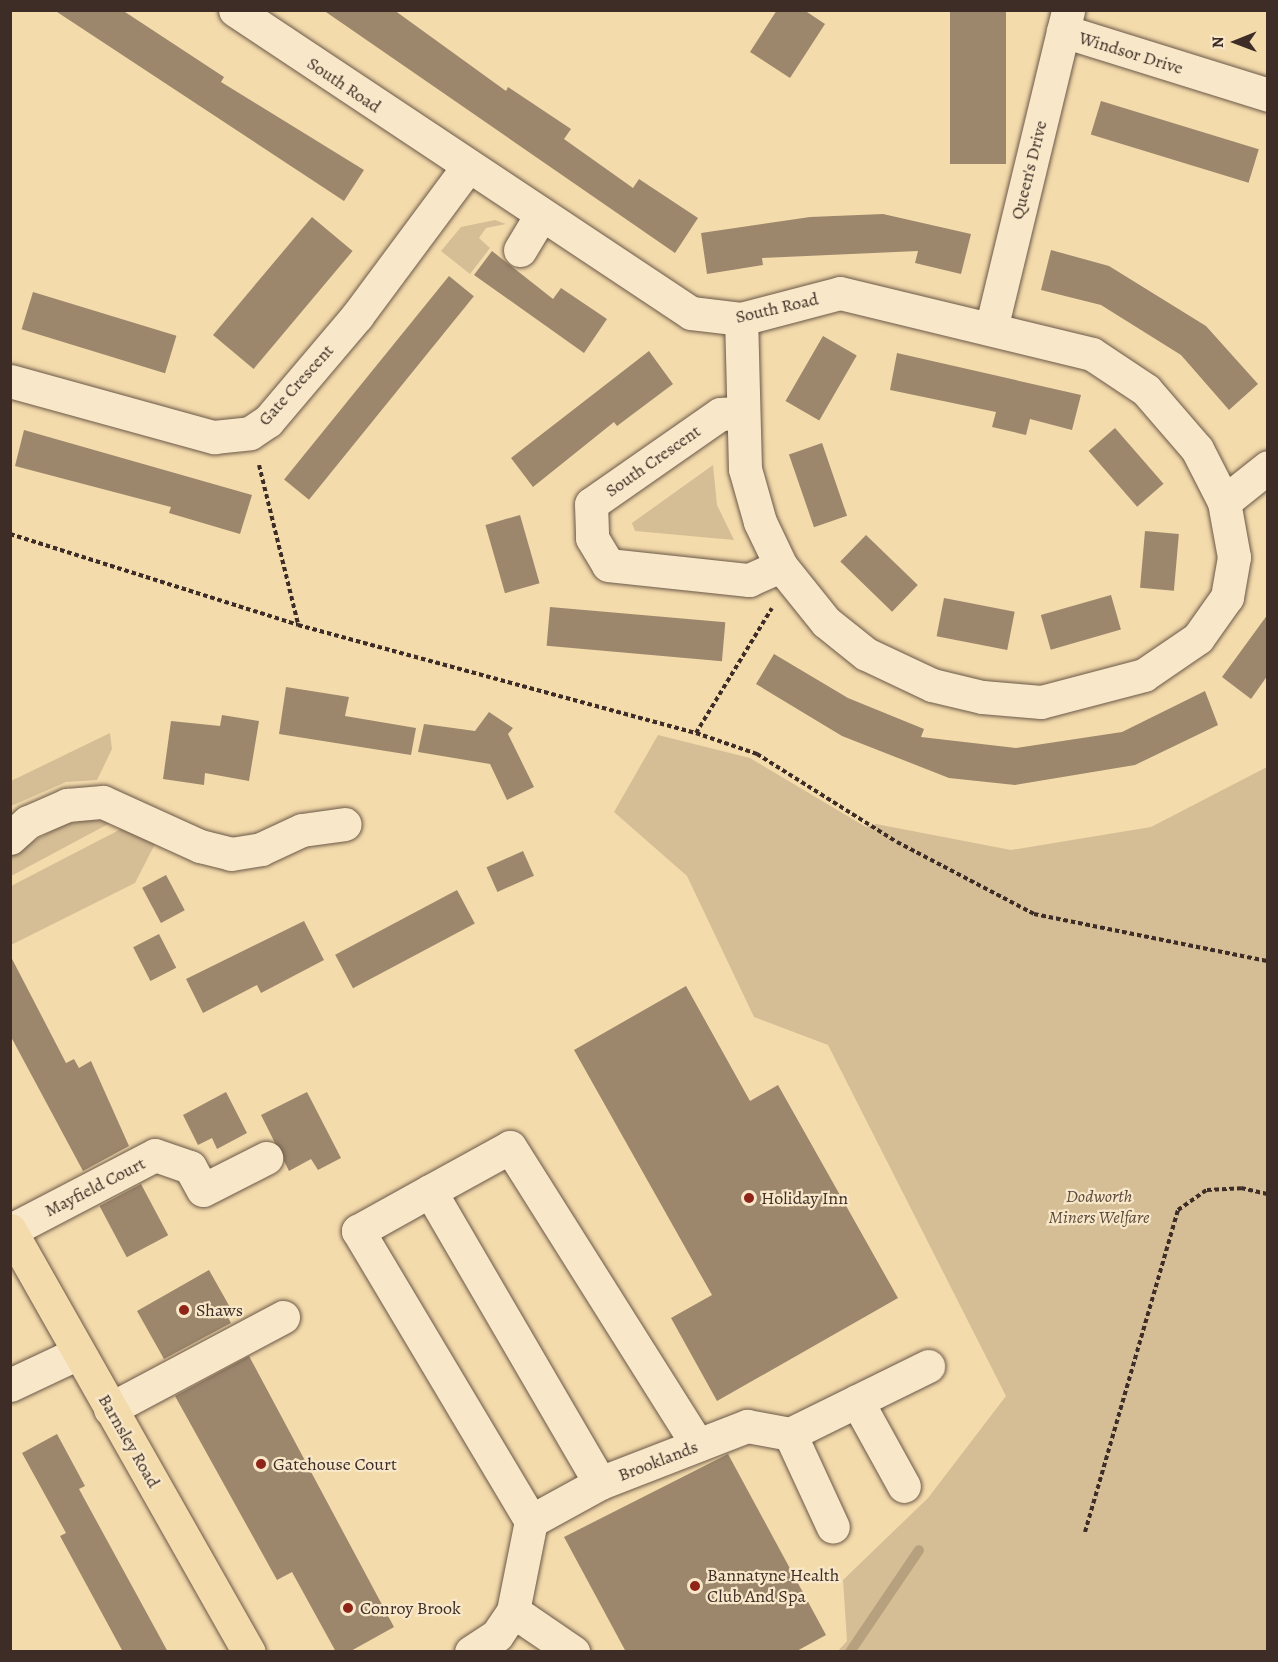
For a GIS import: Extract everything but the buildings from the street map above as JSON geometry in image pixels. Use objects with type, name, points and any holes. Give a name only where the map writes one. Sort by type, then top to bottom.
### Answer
[{"type":"main road","name":"Barnsley Road","points":[[11,1230],[78,1353],[249,1652]]},
{"type":"street","name":"South Road","points":[[234,10],[672,304],[714,319],[741,319],[840,292],[1092,354],[1146,390],[1197,449],[1224,502]]},
{"type":"street","name":"Windsor Drive","points":[[1066,21],[1268,96]]},
{"type":"street","name":"Queen's Drive","points":[[991,329],[1066,21]]},
{"type":"street","name":"Gate Crescent","points":[[10,381],[214,437],[250,433],[268,422],[357,316],[467,168]]},
{"type":"street","points":[[520,250],[540,217]]},
{"type":"street","points":[[741,319],[740,413],[745,469],[789,576],[826,622],[866,654],[932,685],[982,697],[1041,702],[1079,695],[1144,675],[1198,639],[1227,597],[1234,557],[1224,502],[1268,467]]},
{"type":"street","name":"South Crescent","points":[[740,413],[720,414],[591,504],[592,538],[608,565],[749,580],[789,576]]},
{"type":"street","points":[[10,838],[28,822],[67,804],[103,802],[145,816],[200,846],[231,854],[261,849],[302,830],[345,824]]},
{"type":"street","points":[[471,1652],[497,1635],[513,1611],[531,1521],[358,1231],[510,1147],[698,1445]]},
{"type":"street","name":"Mayfield Court","points":[[11,1230],[155,1155],[190,1167],[203,1190],[266,1158]]},
{"type":"street","points":[[430,1191],[600,1483]]},
{"type":"street","points":[[110,1409],[283,1317]]},
{"type":"street","points":[[10,1385],[78,1353]]},
{"type":"street","points":[[833,1527],[790,1434],[928,1366]]},
{"type":"street","points":[[857,1401],[904,1486]]},
{"type":"street","name":"Brooklands","points":[[531,1521],[600,1483],[747,1426],[790,1434]]},
{"type":"street","points":[[513,1611],[573,1652]]},
{"type":"path","points":[[250,433],[298,625]]},
{"type":"path","points":[[10,534],[298,625],[696,733],[757,754],[897,842],[1034,914],[1268,961]]},
{"type":"path","points":[[696,733],[776,602],[789,576]]},
{"type":"path","points":[[1268,896],[1268,938]]},
{"type":"path","points":[[1085,1532],[1178,1210],[1207,1190],[1241,1188],[1268,1194]]},
{"type":"green space","points":[[495,220],[506,224],[486,228],[479,238],[490,248],[470,274],[441,251],[461,227]]},
{"type":"green space","points":[[713,465],[717,505],[734,540],[635,531],[632,523]]},
{"type":"green space","points":[[110,733],[112,749],[97,780],[66,782],[11,806],[11,781]]},
{"type":"green space","name":"Dodworth Miners Welfare","points":[[658,735],[750,758],[866,827],[876,824],[1011,850],[1151,827],[1267,767],[1267,1651],[838,1651],[847,1641],[843,1580],[928,1498],[1006,1396],[828,1045],[754,1017],[687,876],[614,812]]},
{"type":"green space","points":[[86,819],[112,822],[11,876],[11,854],[61,826]]},
{"type":"green space","points":[[123,828],[155,844],[135,883],[11,945],[11,886]]},
{"type":"waterway","points":[[850,1652],[919,1550]]},
{"type":"place","name":"Holiday Inn","points":[[749,1198]]},
{"type":"place","name":"Shaws","points":[[184,1310]]},
{"type":"place","name":"Gatehouse Court","points":[[261,1464]]},
{"type":"place","name":"Bannatyne Health Club And Spa","points":[[695,1586]]},
{"type":"place","name":"Conroy Brook","points":[[348,1608]]}]
